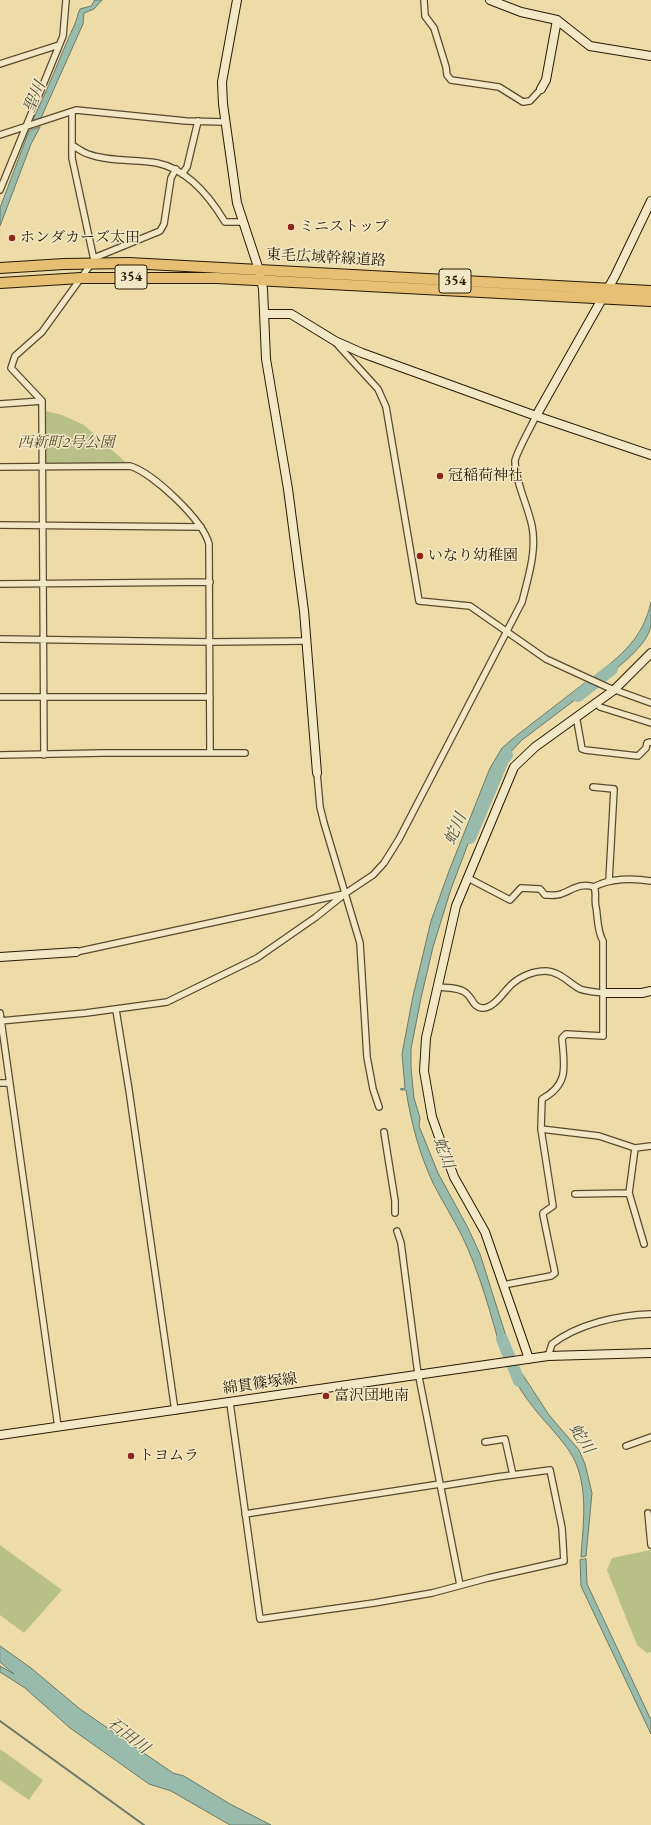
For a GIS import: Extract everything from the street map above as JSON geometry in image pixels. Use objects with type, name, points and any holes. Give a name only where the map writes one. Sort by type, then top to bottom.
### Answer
[{"type":"highway","name":"東毛広域幹線道路","points":[[0,268],[94,260],[651,291]]},
{"type":"highway","name":"東毛広域幹線道路","points":[[0,284],[81,278],[171,277],[262,280],[651,301]]},
{"type":"street","points":[[0,190],[63,36],[66,0]]},
{"type":"street","points":[[237,0],[222,82],[225,122],[237,203],[262,280],[265,314],[266,359],[288,489],[307,641],[320,807],[360,943],[367,1057],[373,1089],[379,1107]]},
{"type":"street","points":[[424,0],[426,16],[434,28],[447,75],[451,80],[499,87],[524,102],[530,101],[546,80],[557,20]]},
{"type":"street","points":[[490,0],[521,12],[557,20],[590,46],[651,56]]},
{"type":"street","points":[[0,64],[59,45]]},
{"type":"street","points":[[0,135],[76,110],[134,117],[225,122]]},
{"type":"street","points":[[72,112],[72,158],[94,260]]},
{"type":"street","points":[[182,174],[187,167],[198,121]]},
{"type":"street","points":[[72,145],[88,154],[109,159],[157,163],[176,169],[215,206],[225,222],[243,222]]},
{"type":"street","points":[[44,754],[42,402],[11,368],[12,362],[15,356],[42,332],[94,260],[160,230],[164,224],[171,178],[176,169]]},
{"type":"street","points":[[1,1021],[116,1010],[168,1002],[257,958],[316,918],[346,893],[373,875],[384,863],[392,851],[522,602],[529,576],[533,540],[532,528],[517,474],[515,459],[536,416],[608,289],[641,225],[651,200]]},
{"type":"street","points":[[265,314],[291,314],[335,341],[362,353],[536,416],[651,455]]},
{"type":"street","points":[[335,341],[378,389],[386,407],[419,601],[470,606],[507,630],[546,659],[611,689],[651,703]]},
{"type":"street","points":[[0,404],[42,402]]},
{"type":"street","points":[[0,467],[130,466],[138,468],[189,512],[201,527],[207,536],[209,544],[211,642],[210,753]]},
{"type":"street","points":[[0,525],[201,527]]},
{"type":"street","points":[[0,584],[210,582]]},
{"type":"street","points":[[0,639],[211,642],[307,641]]},
{"type":"street","points":[[526,1359],[485,1232],[457,1182],[447,1160],[431,1112],[424,1060],[426,1038],[456,906],[514,767],[527,754],[596,702],[651,653]]},
{"type":"street","points":[[0,697],[210,697]]},
{"type":"street","points":[[596,702],[600,707],[651,723]]},
{"type":"street","points":[[574,718],[579,724],[582,749],[585,750],[638,756],[646,748],[646,743],[651,742]]},
{"type":"street","points":[[0,755],[245,753]]},
{"type":"street","points":[[593,787],[614,789],[609,881]]},
{"type":"street","points":[[468,878],[510,900],[521,888],[540,889],[544,895],[559,895],[576,886],[589,885],[594,887],[609,881],[638,879],[651,881]]},
{"type":"street","points":[[503,1286],[551,1276],[555,1273],[543,1215],[543,1213],[553,1206],[541,1129],[542,1099],[550,1095],[561,1082],[564,1074],[562,1038],[566,1034],[603,1036],[603,941],[599,929],[596,907],[596,890],[594,887]]},
{"type":"street","points":[[0,957],[76,952],[346,893]]},
{"type":"street","points":[[438,987],[456,989],[467,993],[474,1005],[481,1008],[489,1007],[513,983],[528,974],[546,971],[555,973],[588,992],[642,993],[651,991]]},
{"type":"street","points":[[116,1010],[129,1090],[175,1411]]},
{"type":"street","points":[[0,1013],[58,1427]]},
{"type":"street","points":[[0,1083],[9,1083]]},
{"type":"street","points":[[541,1129],[599,1136],[635,1148],[651,1146]]},
{"type":"street","points":[[384,1132],[395,1201],[395,1213]]},
{"type":"street","points":[[635,1148],[629,1193],[644,1244]]},
{"type":"street","points":[[575,1194],[629,1193]]},
{"type":"street","points":[[397,1231],[419,1376],[460,1585]]},
{"type":"street","points":[[548,1356],[552,1344],[571,1332],[619,1318],[651,1314]]},
{"type":"street","name":"綿貫篠塚線","points":[[0,1436],[548,1356],[651,1353]]},
{"type":"street","points":[[230,1402],[245,1514],[260,1619],[432,1593],[564,1561],[562,1528],[551,1472],[548,1470],[245,1514]]},
{"type":"street","points":[[626,1446],[651,1437]]},
{"type":"street","points":[[485,1442],[505,1439],[513,1475]]},
{"type":"street","points":[[648,1513],[651,1545]]},
{"type":"green space","name":"西新町2号公園","points":[[42,410],[62,415],[84,425],[130,466],[43,467]]},
{"type":"green space","points":[[0,1545],[62,1590],[24,1633],[0,1615]]},
{"type":"green space","points":[[651,1550],[651,1652],[647,1653],[637,1645],[607,1570],[612,1558]]},
{"type":"green space","points":[[0,1749],[43,1780],[29,1800],[0,1780]]},
{"type":"shaded area","points":[[95,0],[102,0],[94,9],[84,13],[83,24],[41,118],[32,121],[75,24],[80,9],[91,6]]},
{"type":"shaded area","points":[[40,127],[31,144],[0,226],[0,208],[29,131]]},
{"type":"shaded area","points":[[651,602],[651,625],[649,633],[644,641],[631,656],[602,681],[594,677],[622,653],[637,636],[643,626]]},
{"type":"shaded area","points":[[585,683],[592,687],[522,740],[504,759],[486,796],[451,889],[433,947],[411,1049],[414,1098],[420,1118],[419,1126],[438,1173],[468,1228],[480,1254],[511,1352],[502,1354],[485,1294],[474,1265],[462,1236],[428,1172],[413,1126],[406,1090],[400,1089],[405,1088],[402,1054],[413,996],[431,921],[490,768],[502,748]]},
{"type":"shaded area","points":[[517,1366],[549,1415],[579,1450],[585,1464],[592,1493],[586,1556],[581,1557],[584,1506],[578,1469],[568,1449],[533,1407],[517,1384],[509,1368]]},
{"type":"shaded area","points":[[586,1559],[587,1584],[651,1720],[651,1734],[581,1586],[580,1560]]},
{"type":"shaded area","points":[[0,1646],[31,1668],[80,1709],[173,1773],[184,1776],[230,1804],[271,1825],[230,1825],[171,1791],[149,1784],[70,1728],[25,1688],[0,1672],[0,1666],[14,1674],[0,1662]]},
{"type":"waterway","name":"蛇川","points":[[578,696],[612,669]]},
{"type":"waterway","name":"蛇川","points":[[470,838],[503,760],[507,755]]},
{"type":"waterway","name":"蛇川","points":[[502,1339],[519,1381]]},
{"type":"waterway","points":[[0,1721],[144,1825]]},
{"type":"place","name":"ミニストップ","points":[[291,227]]},
{"type":"place","name":"ホンダカーズ太田","points":[[12,238]]},
{"type":"place","name":"冠稲荷神社","points":[[440,476]]},
{"type":"place","name":"いなり幼稚園","points":[[420,556]]},
{"type":"place","name":"富沢団地南","points":[[326,1396]]},
{"type":"place","name":"トヨムラ","points":[[131,1456]]},
{"type":"water label","name":"聖川","points":[[35,97]]},
{"type":"water label","name":"石田川","points":[[128,1736]]}]
